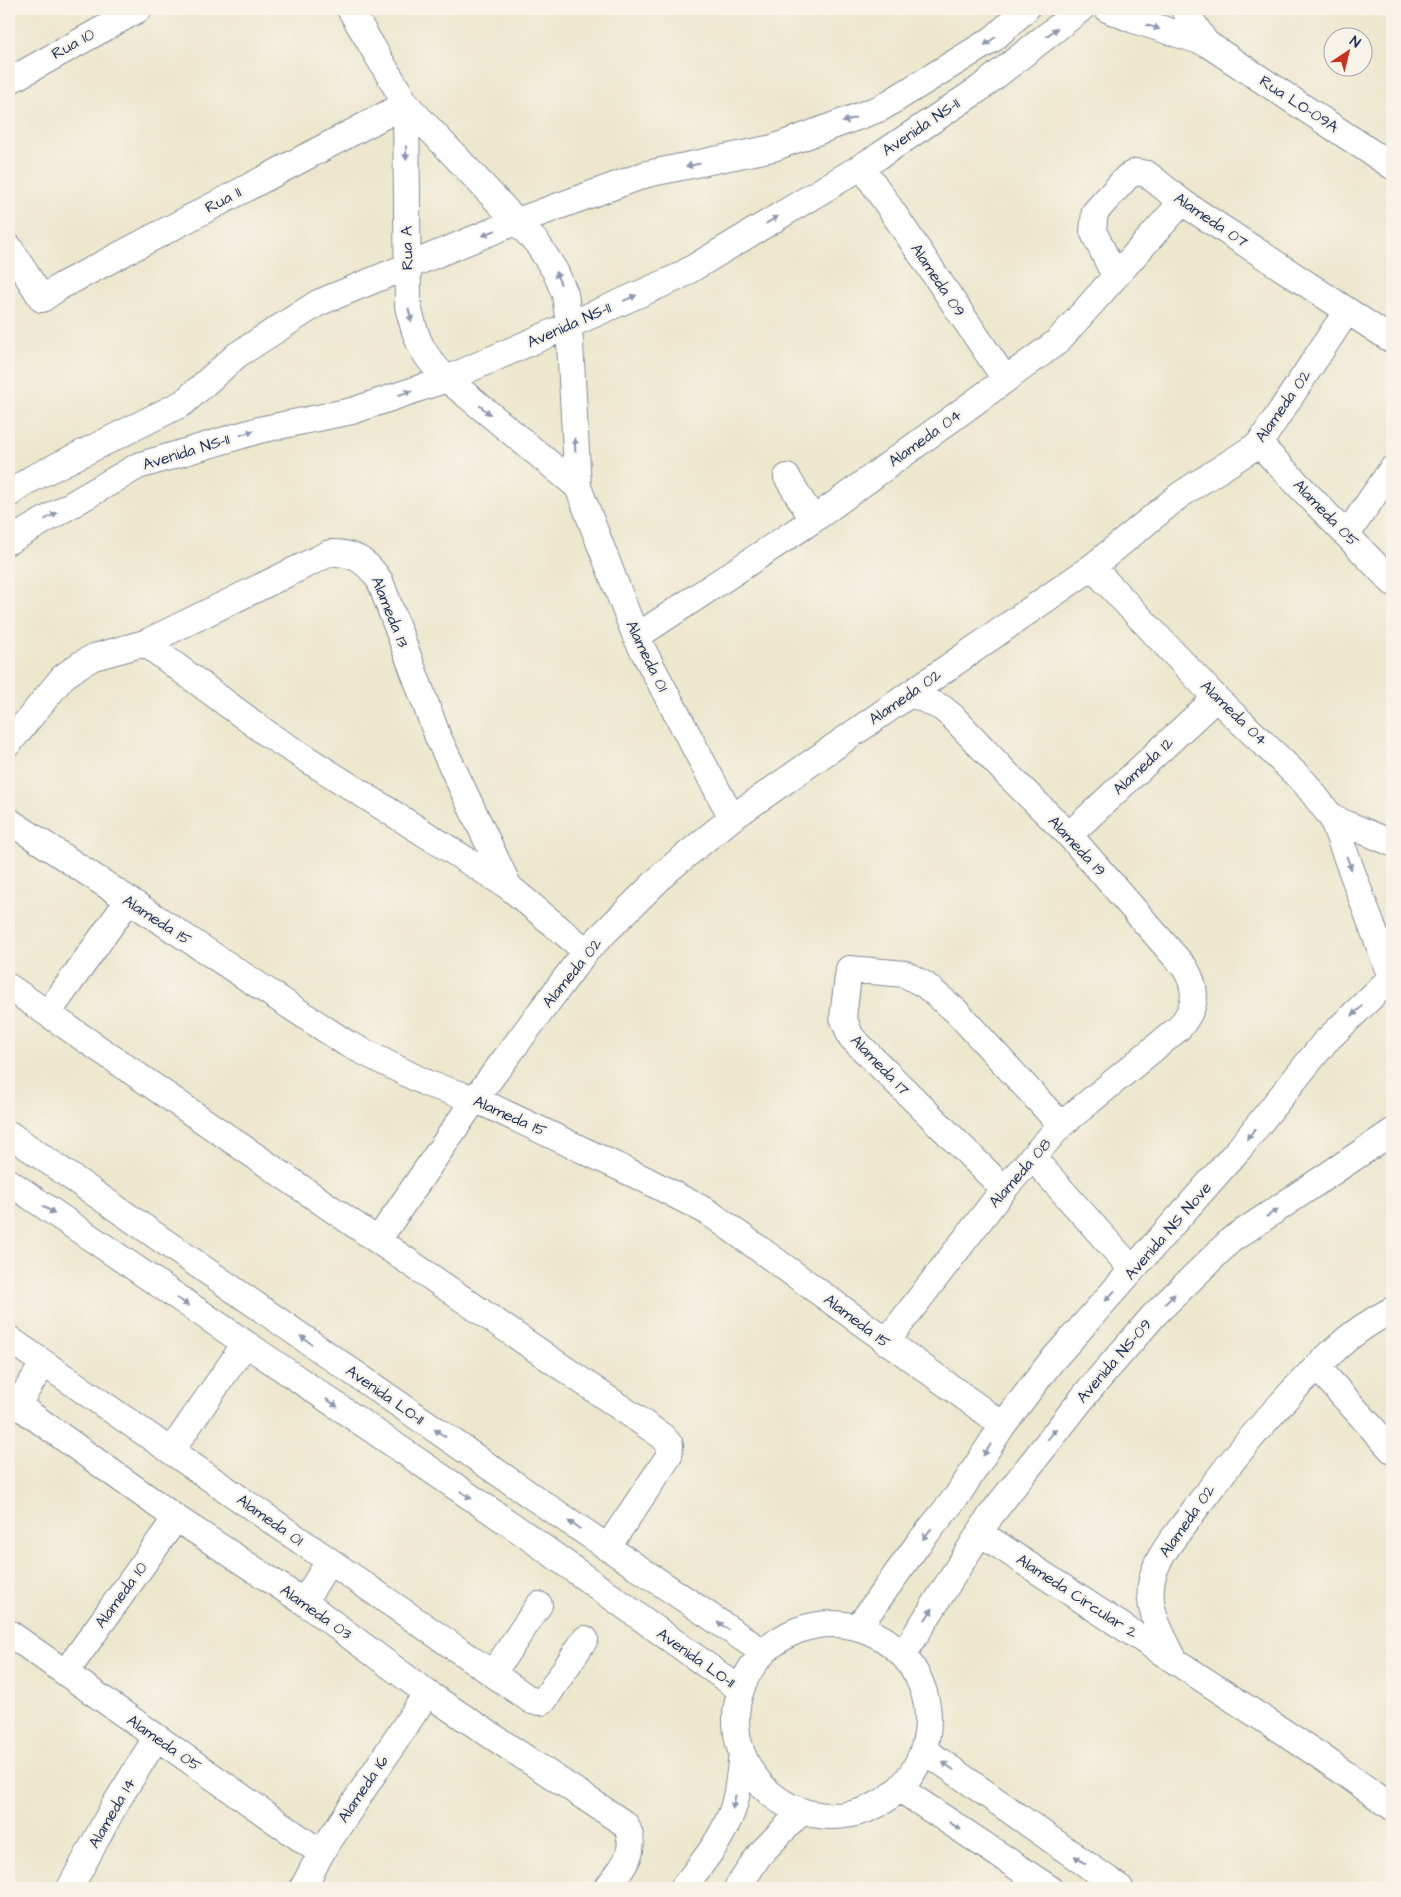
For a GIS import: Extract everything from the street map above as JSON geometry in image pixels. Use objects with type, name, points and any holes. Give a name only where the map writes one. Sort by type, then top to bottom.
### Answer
[{"type":"street","name":"Rua 10","points":[[9,81],[139,9]]},
{"type":"street","points":[[350,9],[406,104],[515,222],[537,243],[555,271],[565,294],[570,325],[578,487]]},
{"type":"street","points":[[9,494],[31,479],[183,403],[237,355],[318,303],[515,222],[647,174],[773,148],[881,108],[994,39],[1026,9]]},
{"type":"street","name":"Avenida NS-11","points":[[9,541],[138,466],[259,430],[352,411],[447,379],[678,277],[879,156],[979,89],[1081,9]]},
{"type":"street","name":"Rua LO-09A","points":[[1107,9],[1134,20],[1206,43],[1392,166]]},
{"type":"street","name":"Rua LO-09A","points":[[1184,9],[1206,43]]},
{"type":"street","name":"Rua A","points":[[406,104],[408,306],[414,334],[428,361],[447,379],[578,487]]},
{"type":"street","name":"Rua 11","points":[[9,246],[42,299],[104,263],[406,104]]},
{"type":"street","name":"Alameda 07","points":[[1115,276],[1092,231],[1095,212],[1126,177],[1136,172],[1147,174],[1182,202],[1392,340]]},
{"type":"street","name":"Alameda 09","points":[[871,180],[1006,379]]},
{"type":"street","name":"Alameda 04","points":[[636,637],[813,520],[1057,342],[1182,202]]},
{"type":"street","name":"Alameda 02","points":[[378,1240],[475,1099],[586,951],[668,870],[732,818],[1092,567],[1180,495],[1259,444],[1347,311]]},
{"type":"street","name":"Alameda 05","points":[[1259,444],[1392,582]]},
{"type":"street","points":[[1347,534],[1392,469]]},
{"type":"street","points":[[787,477],[813,520]]},
{"type":"street","name":"Alameda 01","points":[[578,487],[636,637],[732,818]]},
{"type":"street","name":"Alameda 13","points":[[9,743],[63,677],[94,657],[145,643],[330,553],[353,555],[365,562],[380,581],[438,737],[509,887]]},
{"type":"street","name":"Alameda 04","points":[[1092,567],[1216,698],[1305,783],[1332,818]]},
{"type":"street","name":"Alameda 13","points":[[145,643],[269,735],[509,887],[586,951]]},
{"type":"street","name":"Alameda 19","points":[[910,693],[942,708],[952,716],[1069,835],[1186,968],[1192,980],[1194,1005],[1189,1016],[1179,1028]]},
{"type":"street","name":"Alameda 12","points":[[1069,835],[1216,698]]},
{"type":"street","points":[[1332,818],[1392,844]]},
{"type":"street","points":[[1332,818],[1392,978]]},
{"type":"street","name":"Alameda 15","points":[[9,820],[128,901],[346,1043],[428,1084],[475,1099],[644,1179],[708,1212],[1002,1425]]},
{"type":"street","points":[[48,1013],[128,901]]},
{"type":"street","name":"Alameda 17","points":[[1004,1189],[851,1037],[843,1017],[849,969],[905,974],[925,985],[956,1011],[1061,1125]]},
{"type":"street","name":"Avenida NS Nove","points":[[859,1626],[918,1544],[957,1496],[1002,1425],[1050,1363],[1239,1149],[1324,1043],[1392,978]]},
{"type":"street","points":[[9,986],[662,1436],[670,1445],[669,1456],[607,1548]]},
{"type":"street","name":"Alameda 08","points":[[886,1342],[1004,1189],[1061,1125],[1179,1028]]},
{"type":"street","name":"Avenida NS-09","points":[[903,1655],[980,1533],[1040,1450],[1155,1314],[1231,1240],[1392,1132]]},
{"type":"street","name":"Avenida LO-11","points":[[9,1134],[607,1548],[763,1652]]},
{"type":"street","points":[[1033,1158],[1132,1269]]},
{"type":"street","name":"Avenida LO-11","points":[[9,1182],[516,1528],[741,1690]]},
{"type":"street","name":"Alameda 02","points":[[1174,1660],[1154,1620],[1151,1602],[1151,1583],[1160,1556],[1231,1461],[1317,1367],[1363,1327],[1392,1310]]},
{"type":"street","name":"Alameda 01","points":[[9,1338],[532,1701],[541,1702],[546,1699],[586,1639]]},
{"type":"street","points":[[171,1451],[245,1344]]},
{"type":"street","points":[[13,1402],[44,1363]]},
{"type":"street","points":[[1317,1367],[1392,1450]]},
{"type":"street","name":"Alameda 03","points":[[13,1402],[176,1518],[304,1602],[427,1693],[625,1824],[631,1834],[632,1849],[629,1858],[608,1888]]},
{"type":"street","name":"Alameda 10","points":[[66,1672],[176,1518]]},
{"type":"street","name":"Alameda Circular 2","points":[[980,1533],[1174,1660]]},
{"type":"street","points":[[304,1602],[329,1561]]},
{"type":"street","points":[[493,1673],[539,1605]]},
{"type":"street","points":[[683,1888],[710,1854],[728,1821],[737,1791],[742,1754],[736,1722],[741,1690],[746,1676],[763,1652],[786,1635],[813,1626],[859,1626],[888,1642],[903,1655],[921,1684],[928,1716],[924,1750],[914,1771],[900,1789],[879,1804],[854,1814],[828,1816],[802,1811],[771,1794],[759,1782],[742,1754]]},
{"type":"street","name":"Alameda 05","points":[[9,1633],[321,1853]]},
{"type":"street","points":[[1174,1660],[1320,1756],[1392,1807]]},
{"type":"street","name":"Alameda 16","points":[[303,1888],[321,1853],[427,1693]]},
{"type":"street","name":"Alameda 14","points":[[70,1888],[114,1806],[156,1738]]},
{"type":"street","points":[[924,1750],[1120,1888]]},
{"type":"street","points":[[900,1789],[1049,1888]]},
{"type":"street","points":[[737,1888],[760,1854],[802,1811]]}]
